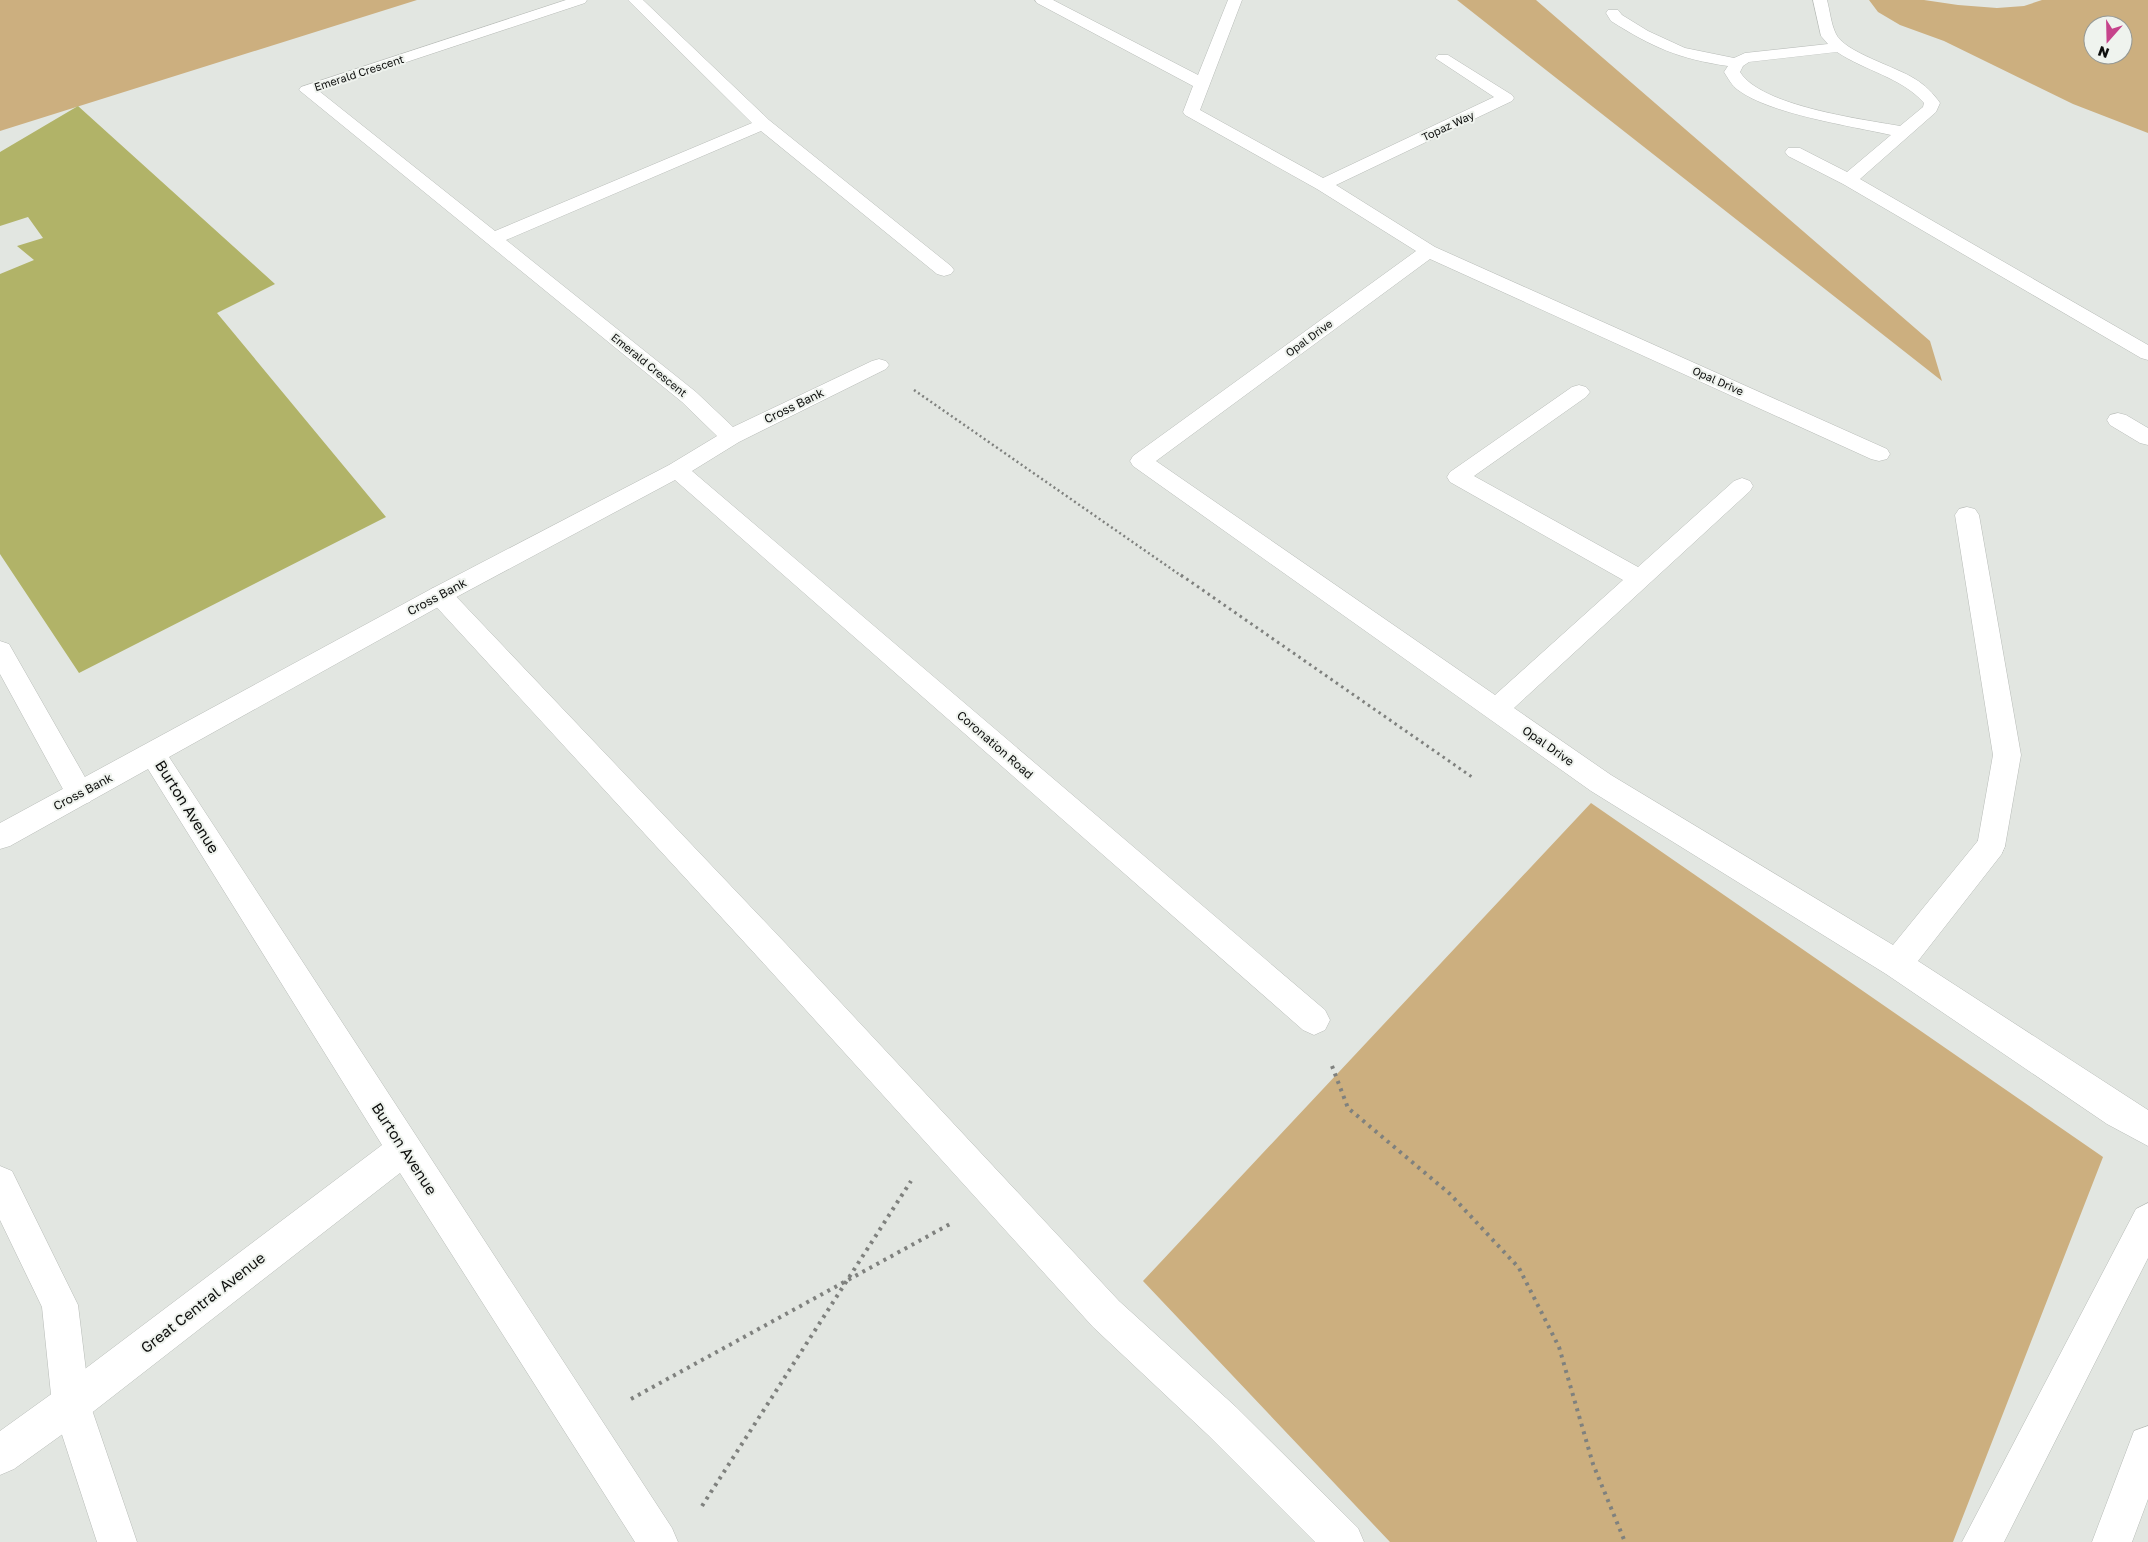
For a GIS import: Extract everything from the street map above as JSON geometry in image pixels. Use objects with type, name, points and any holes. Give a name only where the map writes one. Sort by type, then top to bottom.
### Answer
[{"type":"street","name":"Emerald Crescent","points":[[580,0],[307,90],[495,238],[689,397],[731,437]]},
{"type":"street","points":[[635,0],[763,124],[944,270]]},
{"type":"street","points":[[1042,0],[1202,84]]},
{"type":"street","points":[[1235,0],[1191,112],[1323,185],[1428,252]]},
{"type":"street","points":[[1820,0],[1829,36],[1840,47],[1906,80],[1927,96],[1932,103],[1930,109],[1849,180]]},
{"type":"street","points":[[1614,13],[1616,18],[1644,36],[1666,47],[1692,56],[1737,63]]},
{"type":"street","points":[[1840,47],[1745,58],[1737,63],[1732,72],[1744,87],[1761,97],[1791,106],[1903,132]]},
{"type":"street","name":"Topaz Way","points":[[1323,185],[1506,98],[1443,58]]},
{"type":"street","points":[[495,238],[763,124]]},
{"type":"street","points":[[1794,152],[1849,180],[2148,354]]},
{"type":"street","name":"Opal Drive","points":[[1879,454],[1428,252],[1141,461],[1601,783],[1897,964],[2119,1112],[2148,1129]]},
{"type":"street","name":"Cross Bank","points":[[0,837],[440,595],[677,470],[731,437],[879,365]]},
{"type":"street","points":[[1579,392],[1458,477],[1640,579]]},
{"type":"street","points":[[2118,420],[2148,438]]},
{"type":"street","name":"Coronation Road","points":[[677,470],[1314,1020]]},
{"type":"street","points":[[1496,709],[1742,486]]},
{"type":"street","points":[[1897,964],[1991,846],[2007,755],[1966,515]]},
{"type":"street","points":[[440,595],[1106,1314],[1222,1421],[1344,1542]]},
{"type":"street","points":[[0,651],[80,794]]},
{"type":"street","name":"Burton Avenue","points":[[153,754],[404,1149],[658,1542]]},
{"type":"street","name":"Great Central Avenue","points":[[0,1456],[71,1404],[404,1149]]},
{"type":"street","points":[[0,1183],[60,1305],[71,1404],[117,1542]]},
{"type":"street","points":[[1982,1542],[2148,1221]]},
{"type":"street","points":[[2112,1542],[2148,1445]]},
{"type":"path","points":[[879,365],[1472,777]]},
{"type":"path","points":[[1314,1020],[1348,1108],[1450,1194],[1519,1268],[1559,1347],[1593,1464],[1625,1542]]},
{"type":"path","points":[[700,1509],[941,1134]]},
{"type":"path","points":[[582,1425],[999,1197]]},
{"type":"shaded area","points":[[0,0],[417,0],[0,131]]},
{"type":"shaded area","points":[[1457,0],[1536,0],[1930,341],[1942,381]]},
{"type":"shaded area","points":[[1869,0],[1924,0],[1997,8],[2024,6],[2042,0],[2148,0],[2148,133],[2073,104],[1944,41],[1900,25],[1878,12]]},
{"type":"shaded area","points":[[1591,803],[2103,1157],[1953,1542],[1390,1542],[1143,1281]]},
{"type":"building","points":[[78,106],[275,284],[217,313],[386,517],[79,673],[0,554],[0,274],[34,260],[17,246],[43,238],[28,217],[0,226],[0,152]]}]
